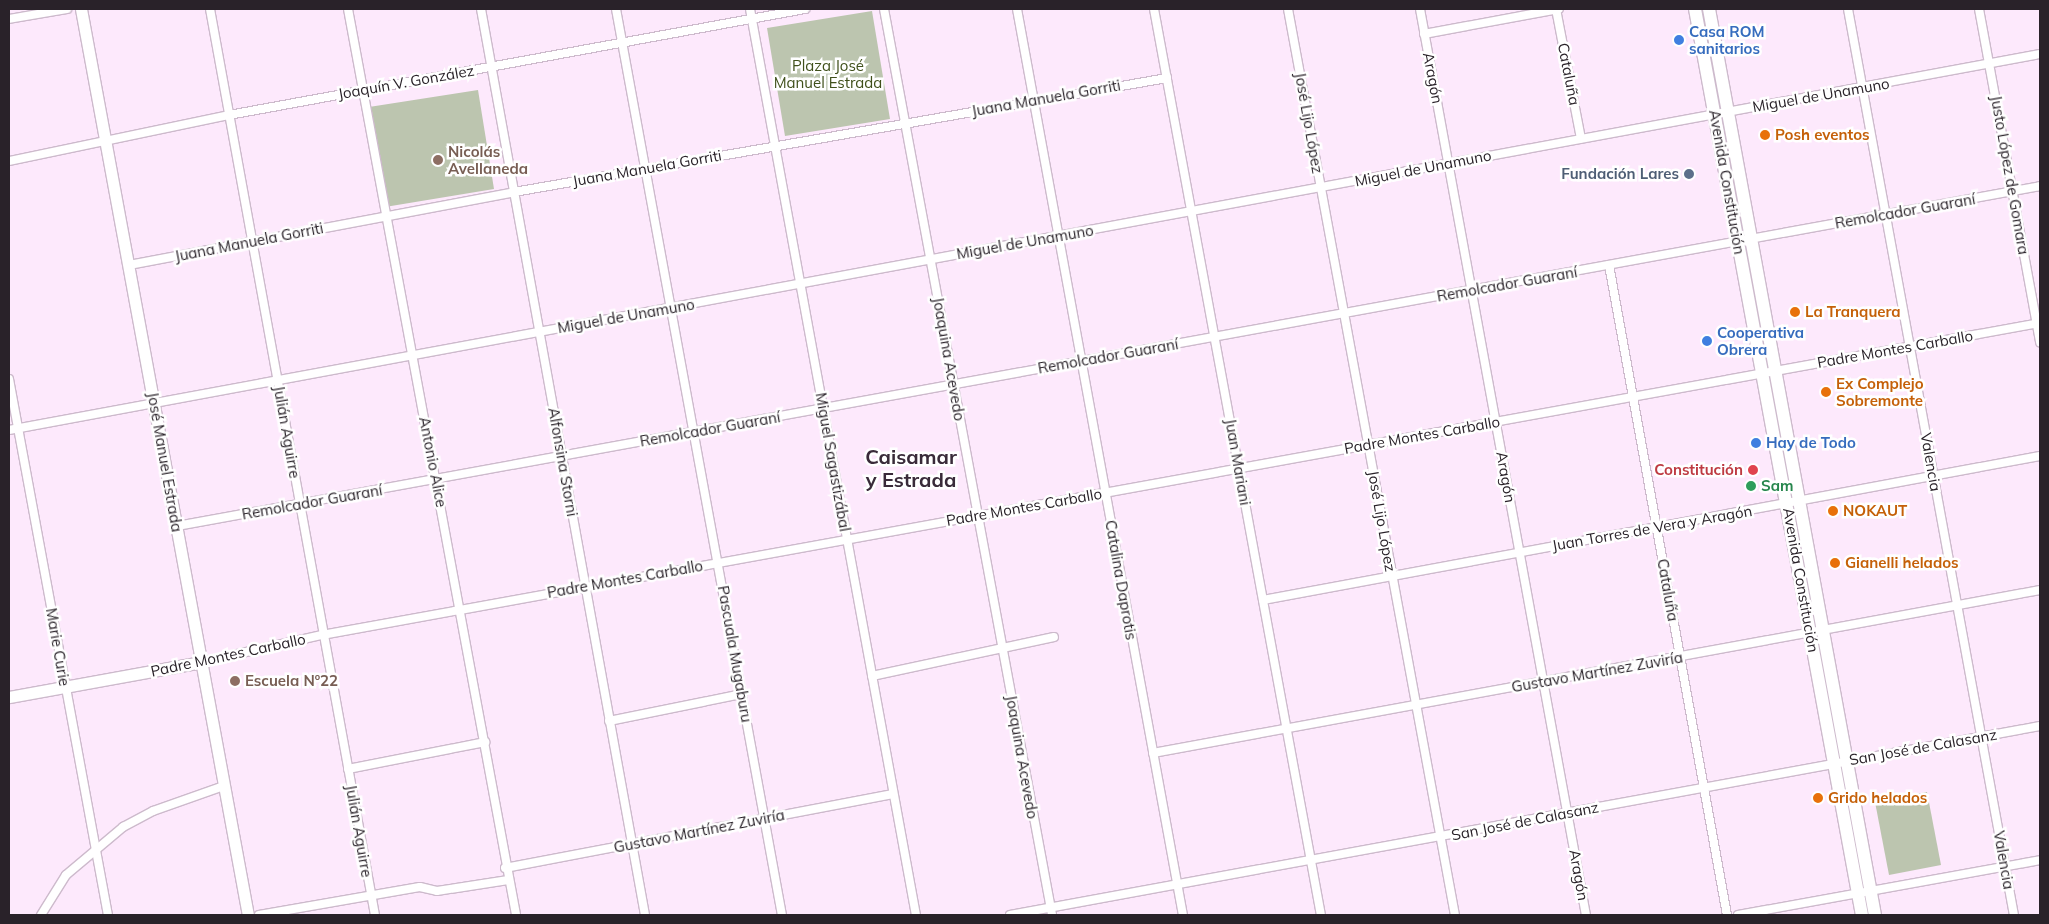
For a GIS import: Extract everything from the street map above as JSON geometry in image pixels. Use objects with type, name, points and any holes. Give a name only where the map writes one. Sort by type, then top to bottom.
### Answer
[{"type":"main road","name":"José Manuel Estrada","points":[[81,9],[248,915]]},
{"type":"main road","name":"Avenida Constitución","points":[[1695,9],[1721,113],[1745,240],[1864,892],[1862,915]]},
{"type":"main road","name":"Avenida Constitución","points":[[1709,9],[1721,113]]},
{"type":"main road","name":"Padre Montes Carballo","points":[[9,697],[202,662]]},
{"type":"main road","name":"Avenida Constitución","points":[[1864,892],[1875,915]]},
{"type":"street","points":[[9,19],[67,9]]},
{"type":"street","name":"Julián Aguirre","points":[[210,9],[278,380],[322,635],[375,915]]},
{"type":"street","name":"Antonio Alice","points":[[348,9],[485,742],[505,868],[516,915]]},
{"type":"street","name":"Alfonsina Storni","points":[[481,9],[645,915]]},
{"type":"street","name":"Pascuala Mugaburu","points":[[616,9],[782,915]]},
{"type":"street","name":"Joaquín V. González","points":[[9,161],[105,139],[622,42],[751,13],[805,9]]},
{"type":"street","name":"Joaquina Acevedo","points":[[884,9],[1051,911]]},
{"type":"street","name":"Catalina Daprotis","points":[[1017,9],[1183,915]]},
{"type":"street","name":"Juan Mariani","points":[[1154,9],[1321,915]]},
{"type":"street","name":"José Lijo López","points":[[1288,9],[1454,915]]},
{"type":"street","name":"Aragón","points":[[1420,9],[1586,915]]},
{"type":"street","points":[[1424,34],[1557,9]]},
{"type":"street","name":"Cataluña","points":[[1557,9],[1581,139]]},
{"type":"street","name":"Valencia","points":[[1848,9],[2014,915]]},
{"type":"street","name":"Justo López de Gomara","points":[[1979,9],[2039,323],[2040,342]]},
{"type":"street","name":"Miguel Sagastizábal","points":[[751,13],[916,915]]},
{"type":"street","name":"Miguel de Unamuno","points":[[9,430],[2040,54]]},
{"type":"street","name":"Juana Manuela Gorriti","points":[[129,265],[514,192],[1167,78]]},
{"type":"street","name":"Remolcador Guaraní","points":[[177,526],[2040,186]]},
{"type":"street","name":"Cataluña","points":[[1609,265],[1727,915]]},
{"type":"street","name":"Padre Montes Carballo","points":[[202,662],[322,635],[2039,323]]},
{"type":"street","name":"Marie Curie","points":[[9,379],[108,915]]},
{"type":"street","name":"Juan Torres de Vera y Aragón","points":[[1263,600],[2040,456]]},
{"type":"street","name":"Gustavo Martínez Zuviría","points":[[1153,753],[2040,590]]},
{"type":"street","points":[[872,676],[1054,637]]},
{"type":"street","points":[[609,721],[742,694]]},
{"type":"street","name":"San José de Calasanz","points":[[1010,915],[1051,911],[1177,884],[2040,726]]},
{"type":"street","points":[[348,770],[485,742]]},
{"type":"street","points":[[41,915],[66,875],[95,848],[123,827],[153,811],[224,786]]},
{"type":"street","name":"Gustavo Martínez Zuviría","points":[[505,868],[894,794]]},
{"type":"street","points":[[1738,915],[2040,860]]},
{"type":"street","points":[[259,915],[420,887],[437,891],[508,880]]},
{"type":"green space","name":"Plaza José Manuel Estrada","points":[[872,11],[890,119],[785,136],[767,28]]},
{"type":"green space","points":[[478,90],[494,189],[385,207],[369,107]]},
{"type":"green space","points":[[1927,792],[1941,865],[1889,875],[1875,802]]},
{"type":"place","name":"Casa ROM sanitarios","points":[[1679,40]]},
{"type":"place","name":"Posh eventos","points":[[1765,135]]},
{"type":"place","name":"Nicolás Avellaneda","points":[[438,160]]},
{"type":"place","name":"Fundación Lares","points":[[1689,174]]},
{"type":"place","name":"La Tranquera","points":[[1795,312]]},
{"type":"place","name":"Cooperativa Obrera","points":[[1707,341]]},
{"type":"place","name":"Ex Complejo Sobremonte","points":[[1826,392]]},
{"type":"place","name":"Hay de Todo","points":[[1756,443]]},
{"type":"place","name":"Constitución","points":[[1753,470]]},
{"type":"place","name":"Sam","points":[[1751,486]]},
{"type":"place","name":"NOKAUT","points":[[1833,511]]},
{"type":"place","name":"Gianelli helados","points":[[1835,563]]},
{"type":"place","name":"Escuela Nº22","points":[[235,681]]},
{"type":"place","name":"Grido helados","points":[[1818,798]]},
{"type":"district","name":"Caisamar y Estrada","points":[[911,468]]}]
